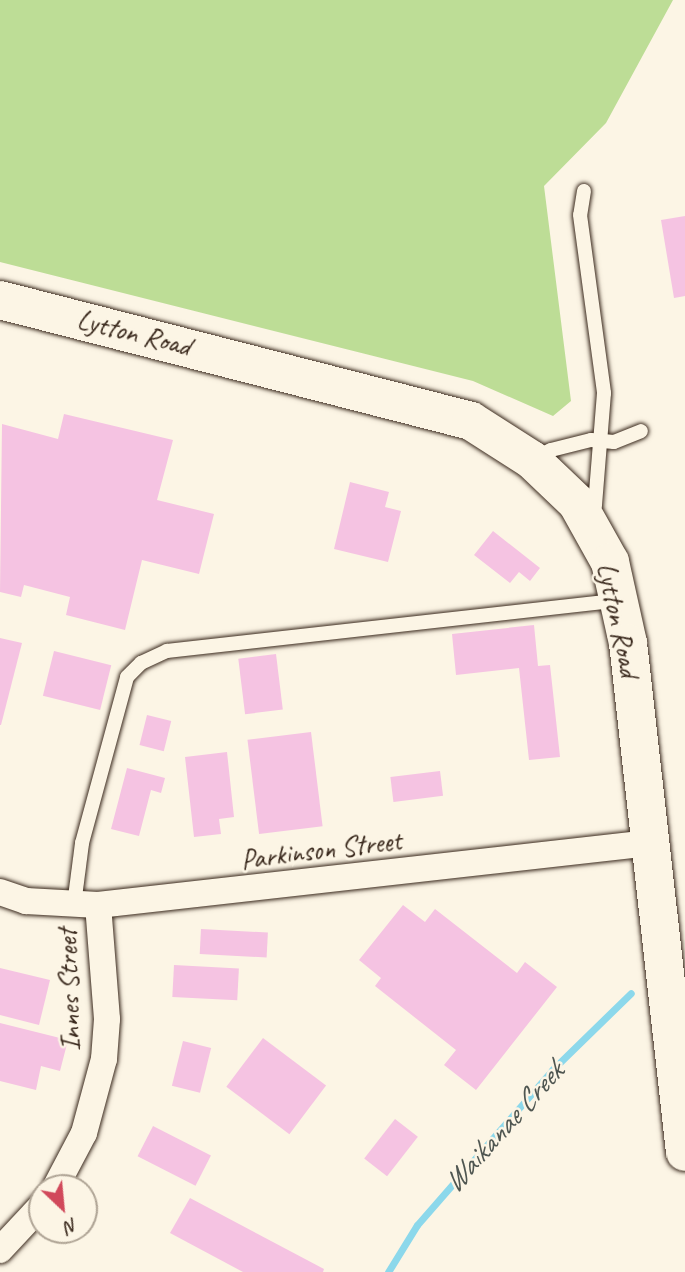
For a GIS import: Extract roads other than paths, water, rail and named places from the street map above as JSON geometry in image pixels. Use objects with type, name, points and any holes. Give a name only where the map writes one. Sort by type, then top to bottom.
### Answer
[{"type":"main road","name":"Lytton Road","points":[[0,300],[416,404],[471,421],[533,460],[584,515],[610,562],[621,601],[685,1152]]},
{"type":"street","name":"Parkinson Street","points":[[0,892],[26,901],[86,905],[650,843]]},
{"type":"street","name":"Innes Street","points":[[62,1174],[84,1133],[104,1059],[107,1019],[86,905]]},
{"type":"street","points":[[0,1250],[28,1220]]},
{"type":"lane","points":[[584,191],[580,215],[604,393],[595,505],[584,515]]},
{"type":"lane","points":[[533,460],[551,450],[614,442],[641,431]]},
{"type":"lane","points":[[86,905],[82,843],[127,677],[141,663],[167,651],[621,601]]},
{"type":"waterway","name":"Waikanae Creek","points":[[388,1272],[417,1225],[552,1070],[631,993]]}]
